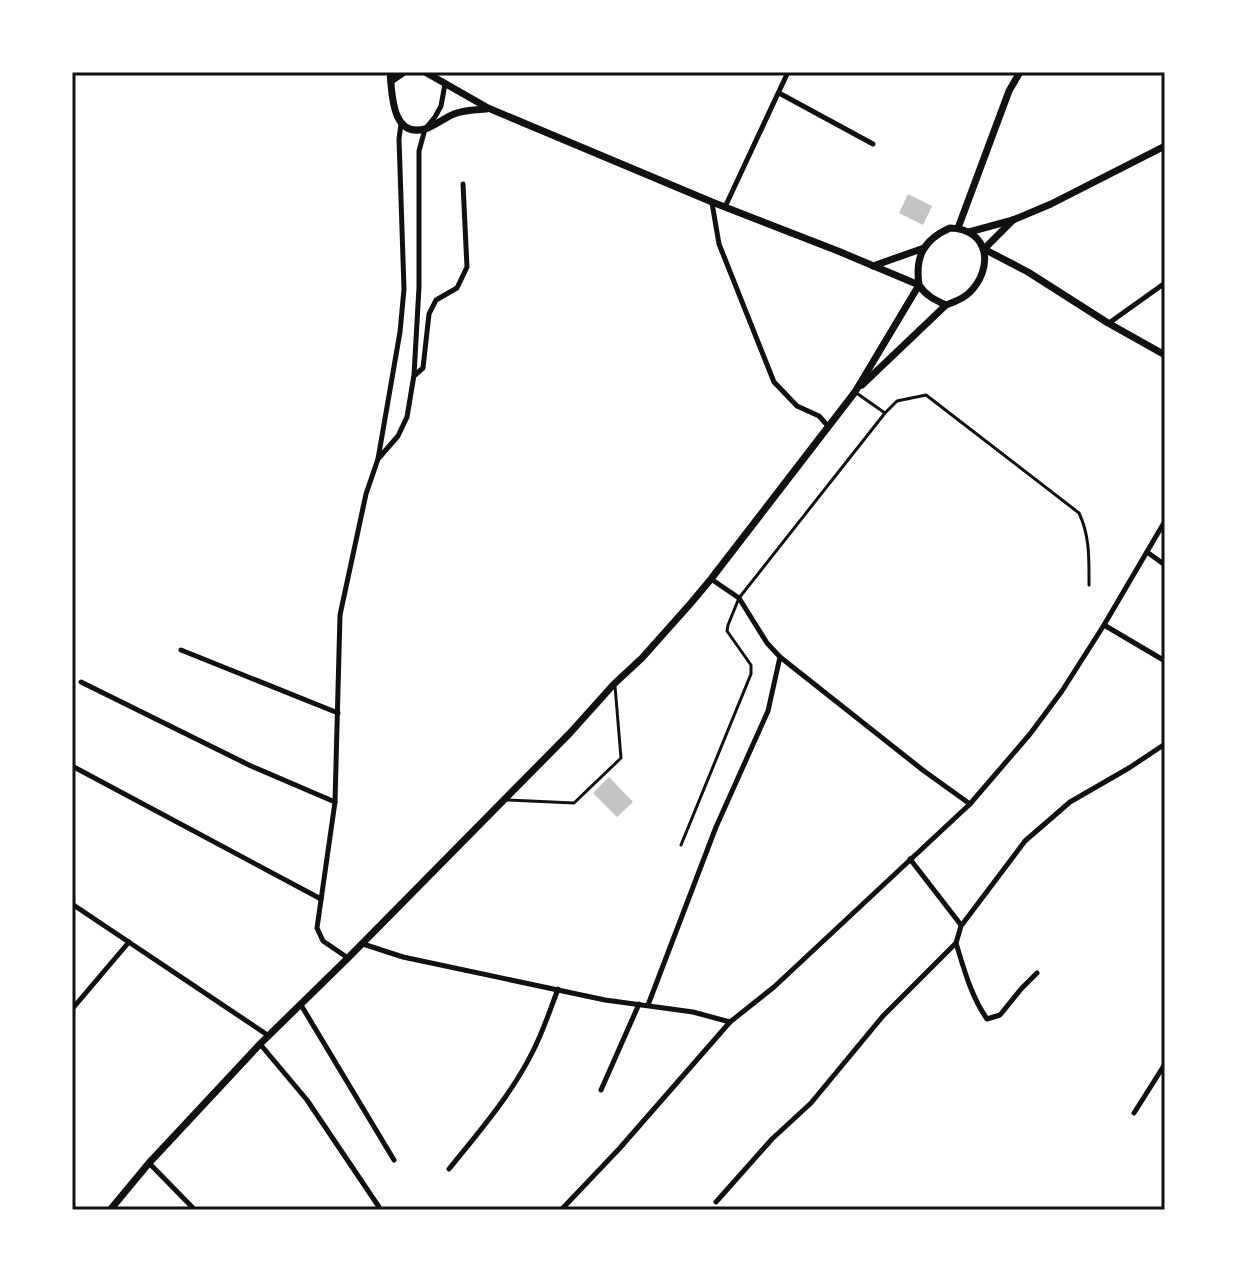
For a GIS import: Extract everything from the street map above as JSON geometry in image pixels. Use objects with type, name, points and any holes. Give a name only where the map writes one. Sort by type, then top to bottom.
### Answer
[{"type":"main road","points":[[404,72],[390,76],[391,97],[401,123],[412,129],[425,129],[457,113],[488,108]]},
{"type":"main road","points":[[425,72],[488,108],[919,285]]},
{"type":"main road","points":[[958,228],[1009,91],[1020,72]]},
{"type":"main road","points":[[969,232],[1013,220],[1164,148]]},
{"type":"main road","points":[[984,249],[1013,220]]},
{"type":"main road","points":[[855,392],[946,305],[968,294],[981,279],[984,249],[969,232],[950,228],[938,234],[924,248],[873,266]]},
{"type":"main road","points":[[924,248],[917,268],[919,285],[924,293],[946,305]]},
{"type":"main road","points":[[984,249],[1165,355]]},
{"type":"main road","points":[[110,1210],[149,1163],[260,1044],[642,658],[711,579],[855,392],[919,285]]},
{"type":"street","points":[[725,207],[788,72]]},
{"type":"street","points":[[378,459],[398,436],[407,417],[414,375],[419,287],[419,151],[425,129],[441,106],[445,84]]},
{"type":"street","points":[[779,93],[873,144]]},
{"type":"street","points":[[348,958],[323,941],[317,928],[335,802],[340,615],[366,494],[378,459],[400,332],[404,289],[401,123]]},
{"type":"street","points":[[414,375],[423,368],[429,314],[436,300],[457,288],[467,267],[463,184]]},
{"type":"street","points":[[712,202],[719,244],[774,382],[797,406],[819,416],[828,426]]},
{"type":"street","points":[[1108,323],[1165,283]]},
{"type":"street","points":[[561,1210],[730,1022],[774,987],[970,804],[1062,691],[1165,521]]},
{"type":"street","points":[[1147,552],[1165,565]]},
{"type":"street","points":[[711,579],[739,598],[767,643],[780,657],[970,804]]},
{"type":"street","points":[[1104,625],[1165,661]]},
{"type":"street","points":[[181,650],[338,713]]},
{"type":"street","points":[[648,1005],[716,827],[768,711],[780,657]]},
{"type":"street","points":[[81,682],[251,766],[335,802]]},
{"type":"street","points":[[716,1202],[772,1139],[811,1103],[883,1016],[956,943],[961,926],[1025,841],[1070,802],[1165,744]]},
{"type":"street","points":[[72,766],[321,899]]},
{"type":"street","points":[[910,859],[961,926]]},
{"type":"street","points":[[73,905],[270,1036]]},
{"type":"street","points":[[73,1008],[129,942]]},
{"type":"street","points":[[956,943],[970,987],[987,1019],[1000,1015],[1037,973]]},
{"type":"street","points":[[362,944],[403,957],[605,1000],[693,1012],[730,1022]]},
{"type":"street","points":[[449,1169],[486,1123],[532,1055],[558,989]]},
{"type":"street","points":[[601,1090],[639,1004]]},
{"type":"street","points":[[301,1005],[394,1160]]},
{"type":"street","points":[[260,1044],[307,1100],[379,1207]]},
{"type":"street","points":[[1134,1113],[1165,1064]]},
{"type":"street","points":[[149,1163],[195,1210]]},
{"type":"lane","points":[[855,392],[885,413]]},
{"type":"lane","points":[[681,845],[751,674],[751,665],[727,631],[739,598],[897,401],[926,395],[1079,513],[1089,544],[1089,585]]},
{"type":"lane","points":[[503,800],[574,803],[621,758],[614,684]]},
{"type":"building","points":[[908,194],[932,206],[923,225],[899,213]]},
{"type":"building","points":[[609,777],[633,802],[617,817],[593,793]]}]
